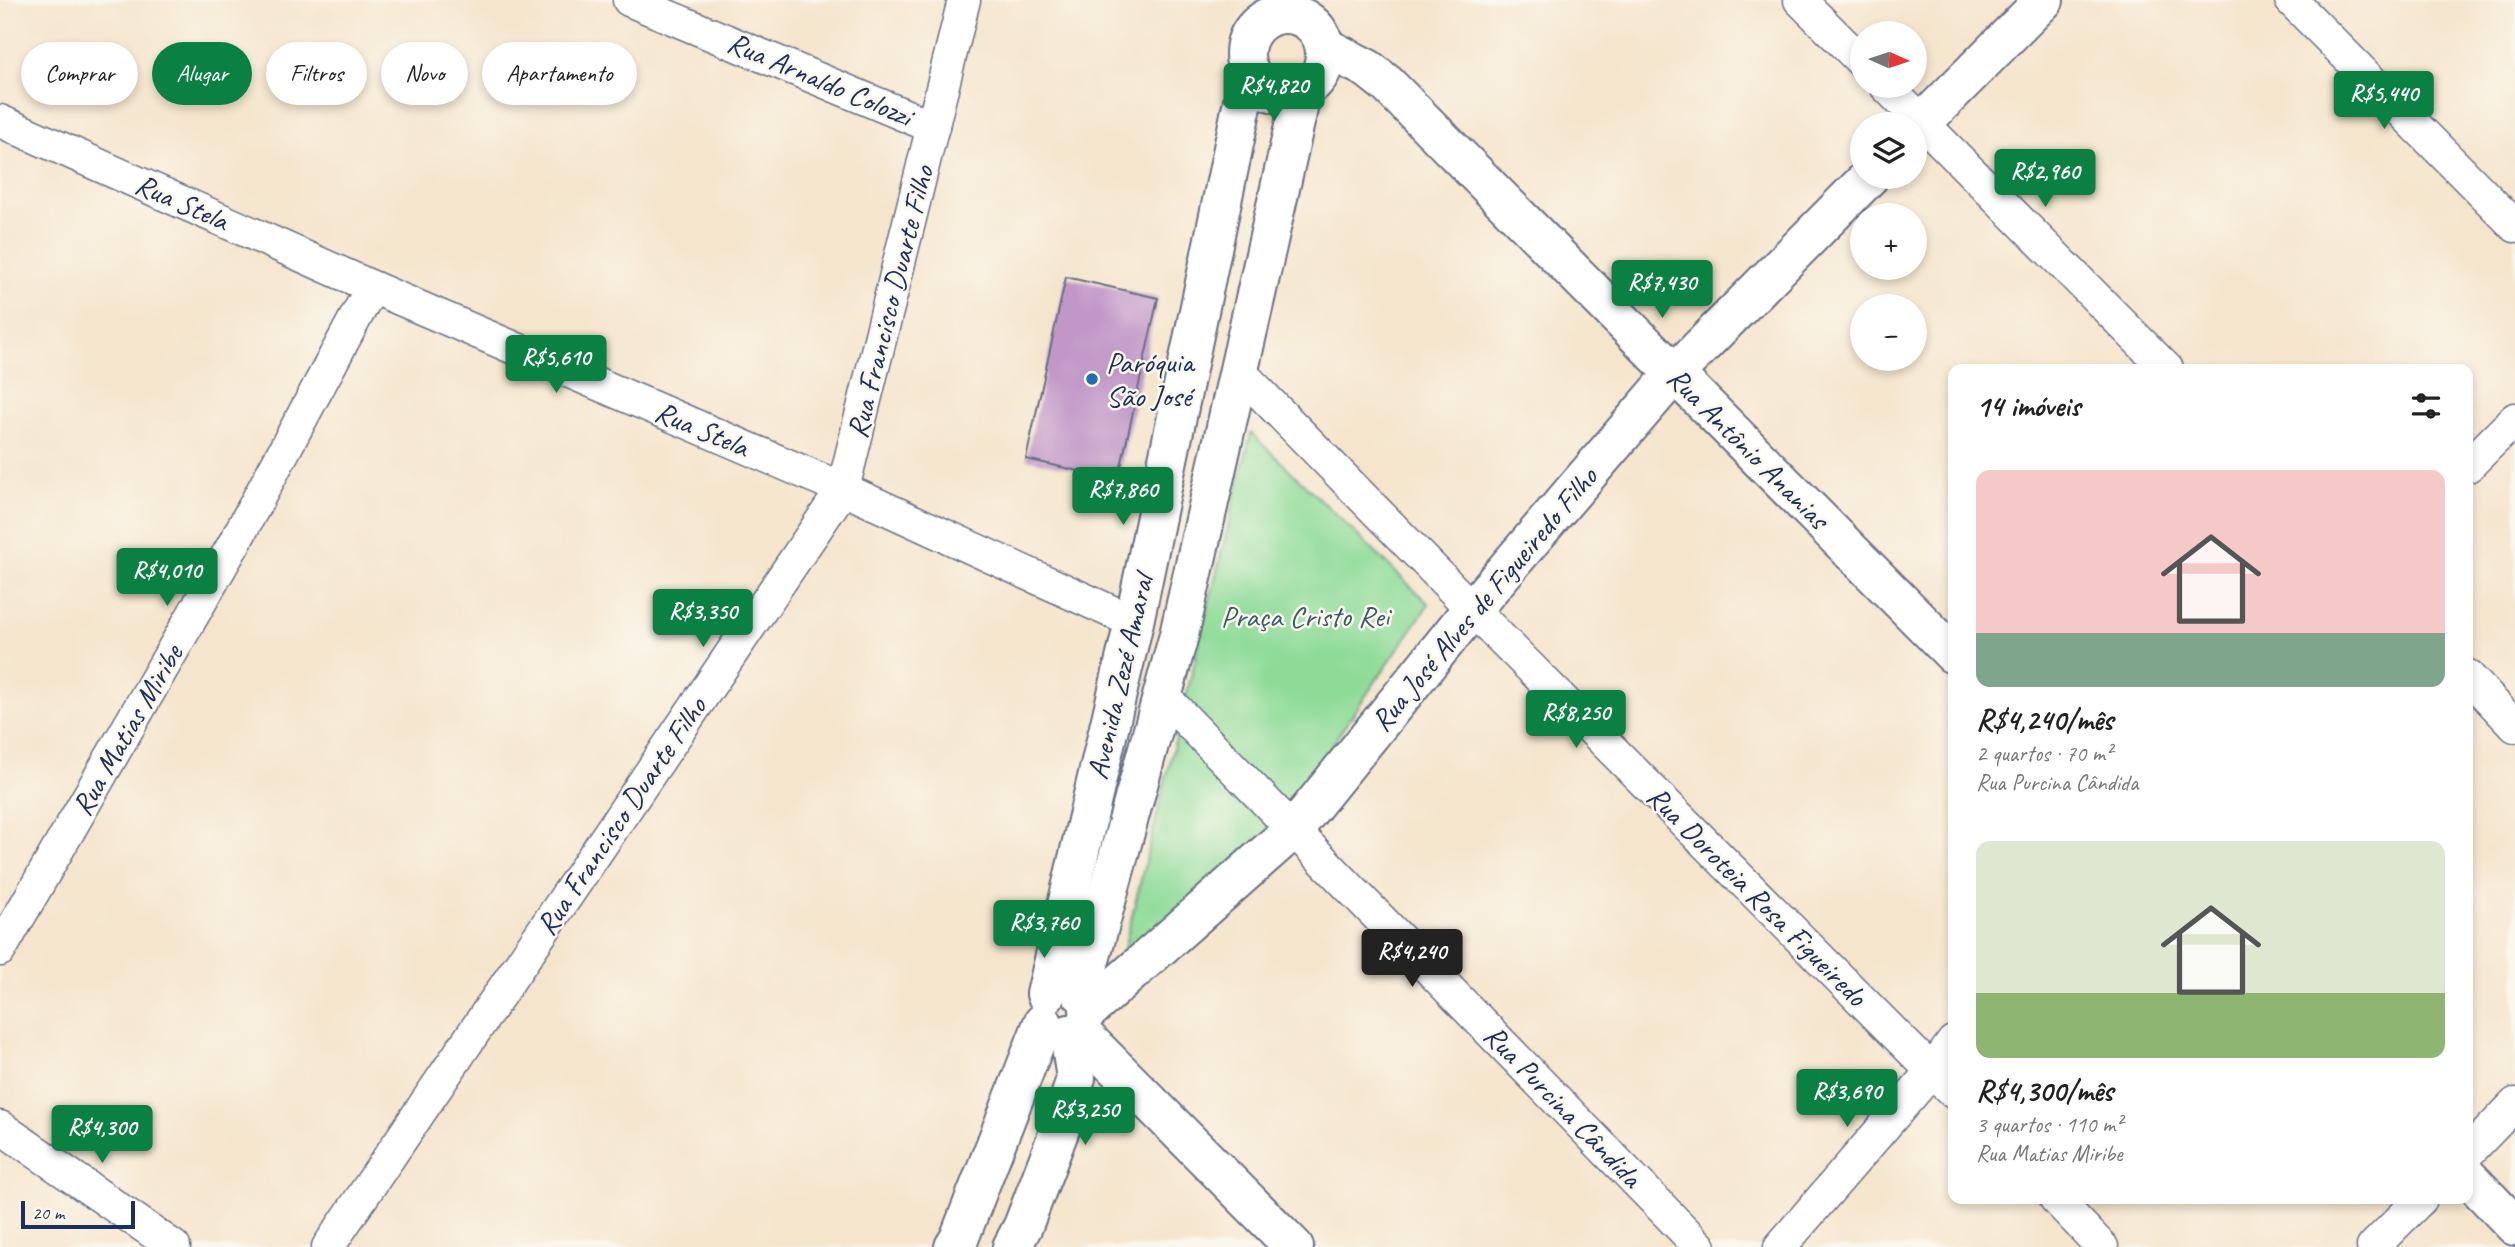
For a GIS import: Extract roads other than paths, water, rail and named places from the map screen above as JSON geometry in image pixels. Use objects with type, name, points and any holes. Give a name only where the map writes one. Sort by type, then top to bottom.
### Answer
[{"type":"main road","points":[[1927,119],[2044,0]]},
{"type":"main road","name":"Avenida Zezé Amaral","points":[[954,1247],[1068,1014],[1179,635],[1302,91],[1318,78],[1325,58],[1322,25],[1271,9],[1248,40],[1245,56],[1249,72],[1134,622],[1068,1014],[1076,1078],[1047,1162],[1012,1247]]},
{"type":"main road","name":"Rua Antônio Ananias","points":[[1322,25],[1387,84],[1948,649]]},
{"type":"main road","points":[[1249,72],[1258,84],[1271,92],[1286,94],[1302,91]]},
{"type":"main road","name":"Rua José Alves de Figueiredo Filho","points":[[1068,1014],[1294,830],[1472,609],[1674,374],[1857,189]]},
{"type":"main road","points":[[1068,1014],[1294,1247]]},
{"type":"main road","points":[[2473,1182],[2515,1226]]},
{"type":"street","name":"Rua Arnaldo Colozzi","points":[[629,0],[933,127]]},
{"type":"street","name":"Rua Francisco Duarte Filho","points":[[328,1247],[843,489],[964,0]]},
{"type":"street","points":[[1800,0],[1850,50]]},
{"type":"street","points":[[2291,0],[2515,226]]},
{"type":"street","points":[[1896,98],[1907,112]]},
{"type":"street","name":"Rua Stela","points":[[0,121],[372,287],[843,489],[1134,622]]},
{"type":"street","points":[[1927,135],[2162,364]]},
{"type":"street","name":"Rua Matias Miribe","points":[[0,950],[235,542],[372,287]]},
{"type":"street","name":"Rua Doroteia Rosa Figueiredo","points":[[1238,370],[1942,1082]]},
{"type":"street","points":[[2473,461],[2515,419]]},
{"type":"street","points":[[2473,681],[2515,726]]},
{"type":"street","name":"Rua Purcina Cândida","points":[[1161,695],[1700,1247]]},
{"type":"street","points":[[1780,1247],[1942,1082],[1948,1060]]},
{"type":"street","points":[[2473,1148],[2515,1104]]},
{"type":"street","points":[[0,1127],[174,1247]]},
{"type":"street","points":[[2061,1204],[2102,1247]]},
{"type":"street","points":[[2372,1247],[2416,1204]]},
{"type":"place","name":"Paróquia São José","points":[[1092,379]]},
{"type":"park label","name":"Praça Cristo Rei","points":[[1305,616]]}]
